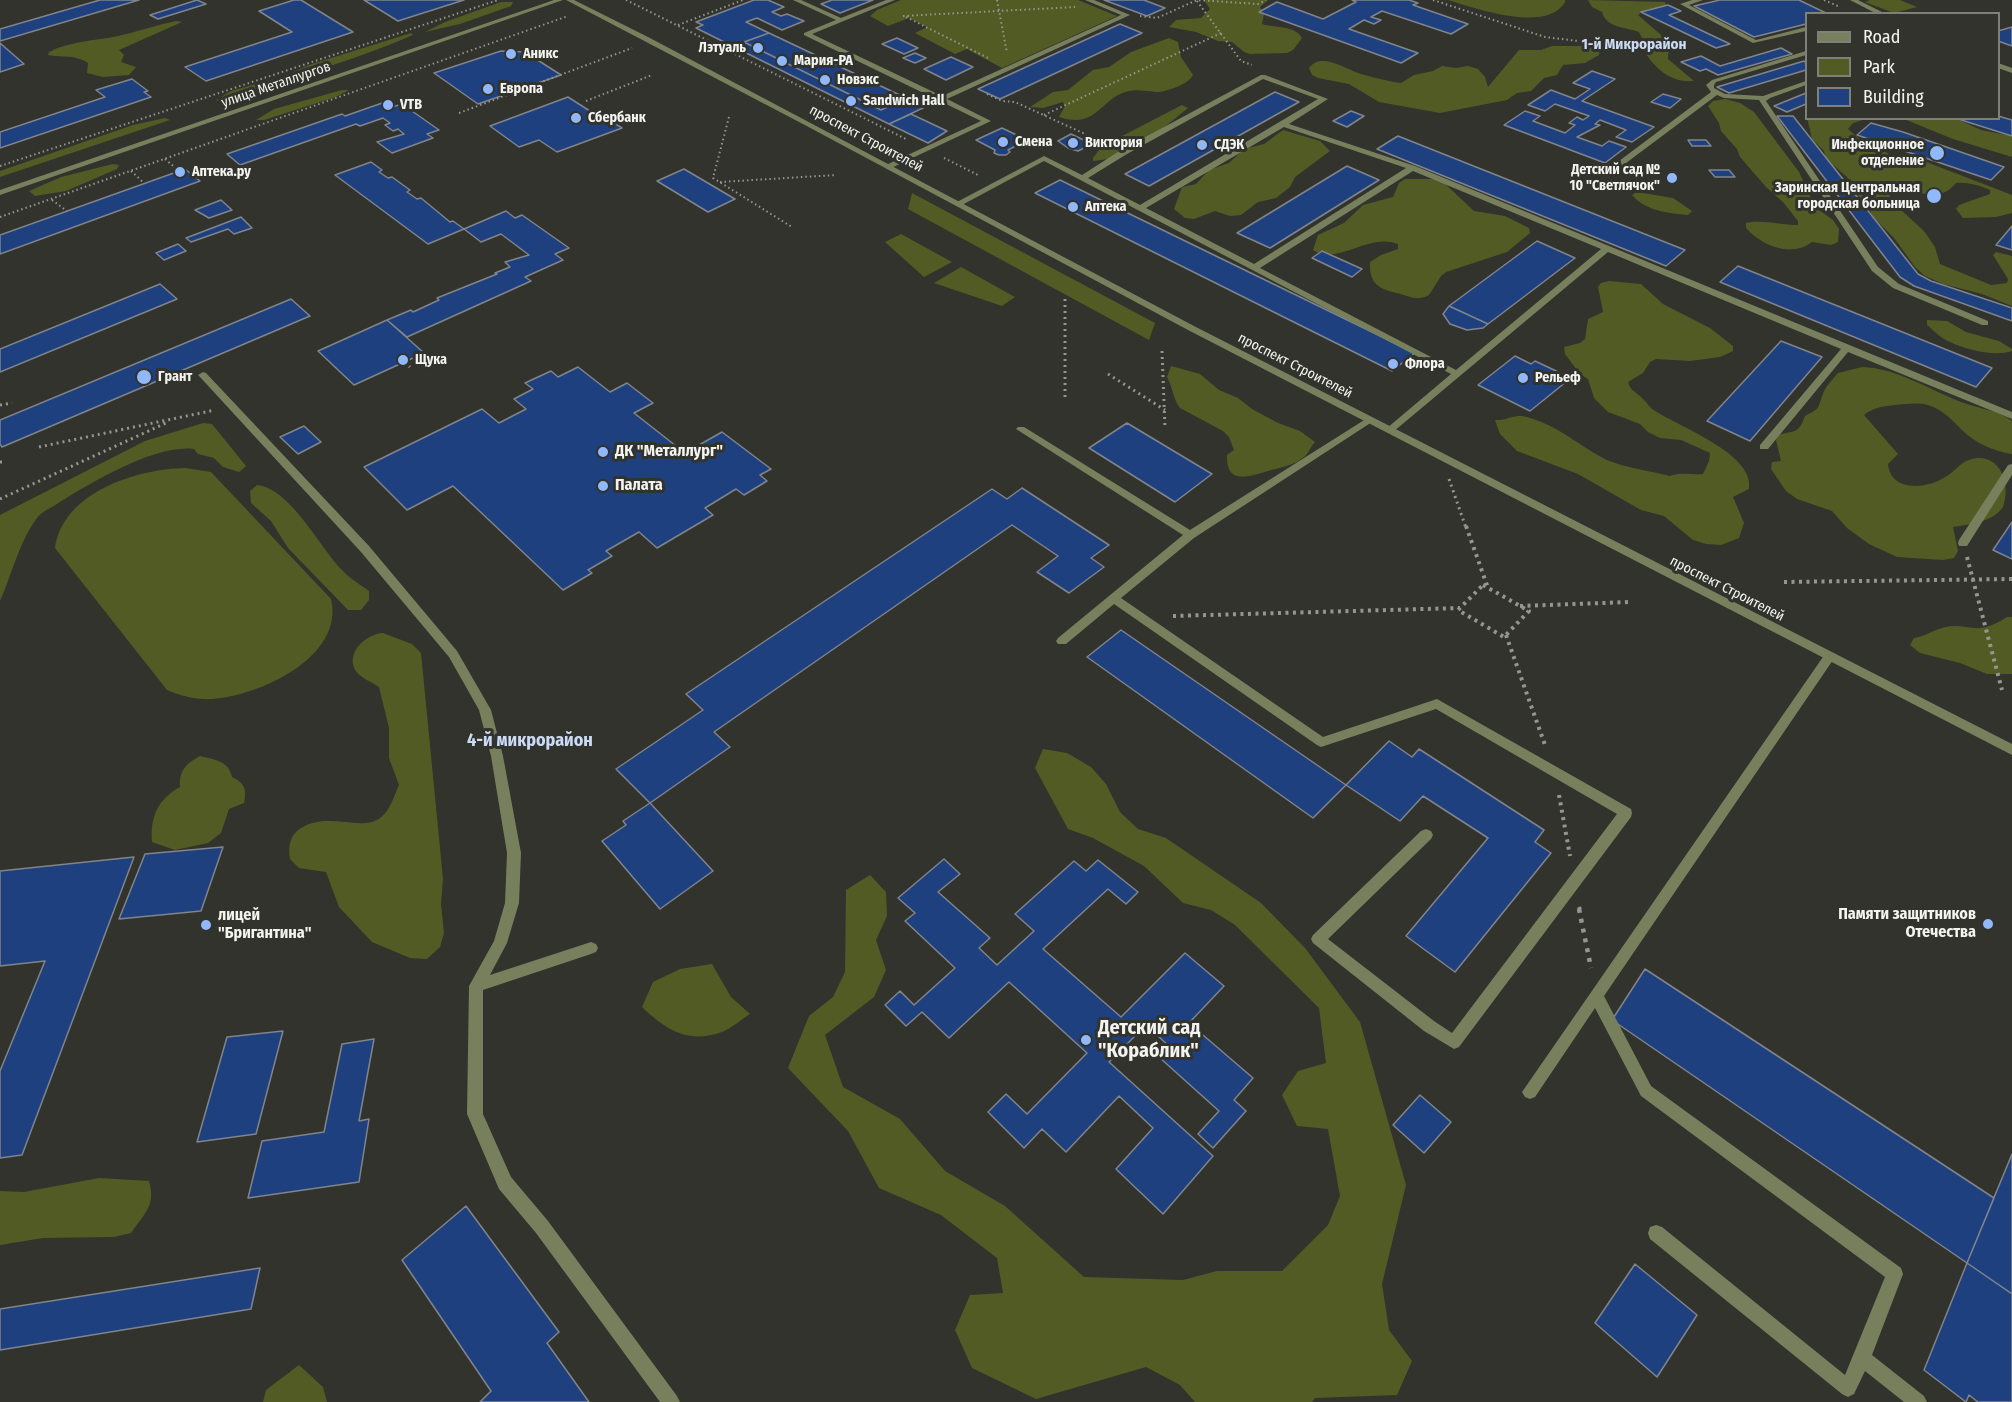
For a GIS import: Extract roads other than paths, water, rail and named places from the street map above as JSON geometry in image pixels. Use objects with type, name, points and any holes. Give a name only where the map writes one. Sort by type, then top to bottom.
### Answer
[{"type":"street","name":"улица Металлургов","points":[[0,193],[560,0]]},
{"type":"street","name":"проспект Строителей","points":[[569,0],[889,166],[1187,326],[2012,750]]},
{"type":"street","points":[[796,0],[841,20]]},
{"type":"street","points":[[889,166],[987,121],[806,34],[892,0]]},
{"type":"street","points":[[942,99],[1127,15],[1088,0]]},
{"type":"street","points":[[1700,0],[1683,4],[1755,42],[1805,29]]},
{"type":"street","points":[[1852,0],[1880,12]]},
{"type":"street","points":[[1805,53],[1714,81],[1710,85],[1711,89],[1724,96],[1764,98],[1805,83]]},
{"type":"street","points":[[1082,178],[1124,152],[1263,76],[1324,99],[1141,208]]},
{"type":"street","points":[[1611,170],[1716,92]]},
{"type":"street","points":[[1764,98],[1762,101],[1875,269],[1896,286],[1985,323]]},
{"type":"street","points":[[1283,124],[1412,168],[2012,416]]},
{"type":"street","points":[[959,203],[1044,158],[1457,374]]},
{"type":"street","points":[[1254,268],[1412,168]]},
{"type":"street","points":[[1390,430],[1607,248]]},
{"type":"street","points":[[1764,447],[1846,347]]},
{"type":"street","points":[[203,375],[365,549],[453,654],[485,710],[500,768],[514,853],[512,903],[500,943],[476,986],[475,1114],[505,1183],[542,1227],[670,1402]]},
{"type":"street","points":[[1062,641],[1190,535],[1369,420]]},
{"type":"street","points":[[1021,429],[1190,535]]},
{"type":"street","points":[[1963,543],[2012,467]]},
{"type":"street","points":[[1113,598],[1321,742],[1437,704],[1626,813],[1454,1042],[1429,1026],[1318,939],[1426,835]]},
{"type":"street","points":[[1530,1092],[1829,657]]},
{"type":"street","points":[[476,986],[591,948]]},
{"type":"street","points":[[1596,995],[1646,1091],[1895,1274],[1848,1388],[1656,1233]]},
{"type":"street","points":[[1862,1358],[1918,1402]]},
{"type":"place","name":"Лэтуаль","points":[[758,48]]},
{"type":"place","name":"Аникс","points":[[511,54]]},
{"type":"place","name":"Мария-РА","points":[[782,61]]},
{"type":"place","name":"Новэкс","points":[[825,80]]},
{"type":"place","name":"Европа","points":[[488,89]]},
{"type":"place","name":"Sandwich Hall","points":[[851,101]]},
{"type":"place","name":"VTB","points":[[388,105]]},
{"type":"place","name":"Сбербанк","points":[[576,118]]},
{"type":"place","name":"Смена","points":[[1003,142]]},
{"type":"place","name":"Виктория","points":[[1073,143]]},
{"type":"place","name":"СДЭК","points":[[1202,145]]},
{"type":"place","name":"Инфекционное отделение","points":[[1937,153]]},
{"type":"place","name":"Аптека.ру","points":[[180,172]]},
{"type":"place","name":"Детский сад № 10 \"Светлячок\"","points":[[1672,178]]},
{"type":"place","name":"Заринская Центральная городская больница","points":[[1934,196]]},
{"type":"place","name":"Аптека","points":[[1073,207]]},
{"type":"place","name":"Щука","points":[[403,360]]},
{"type":"place","name":"Флора","points":[[1393,364]]},
{"type":"place","name":"Грант","points":[[144,377]]},
{"type":"place","name":"Рельеф","points":[[1523,378]]},
{"type":"place","name":"ДК \"Металлург\"","points":[[603,452]]},
{"type":"place","name":"Палата","points":[[603,486]]},
{"type":"place","name":"Памяти защитников Отечества","points":[[1988,924]]},
{"type":"place","name":"лицей \"Бригантина\"","points":[[206,925]]},
{"type":"place","name":"Детский сад \"Кораблик\"","points":[[1086,1040]]},
{"type":"district","name":"1-й Микрорайон","points":[[1634,45]]},
{"type":"district","name":"4-й микрорайон","points":[[530,741]]}]
